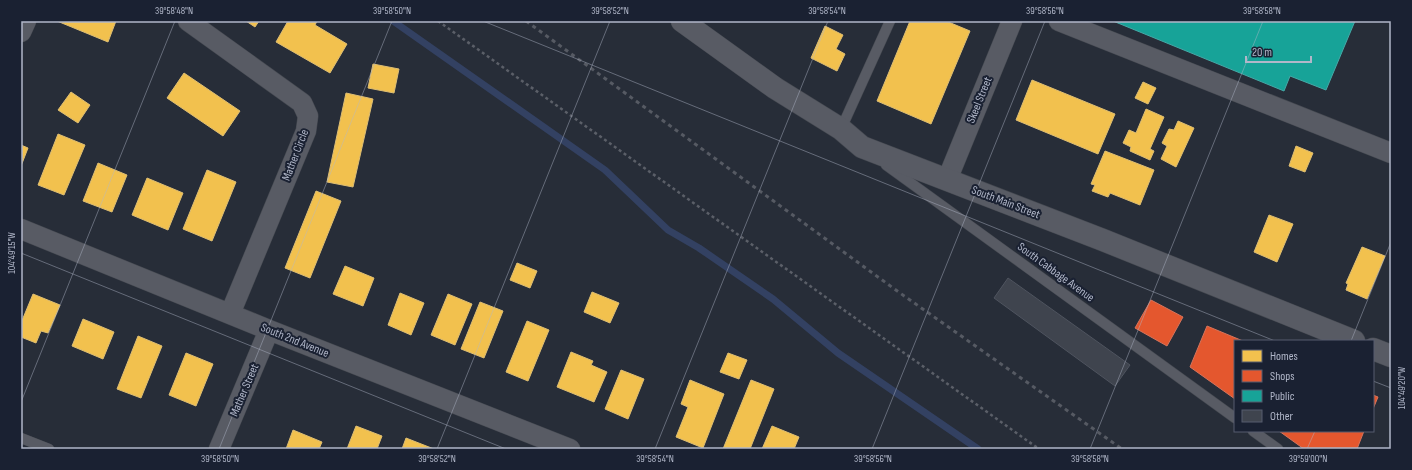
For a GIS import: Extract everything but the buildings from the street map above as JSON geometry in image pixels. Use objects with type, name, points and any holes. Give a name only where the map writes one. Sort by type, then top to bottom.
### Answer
[{"type":"street","points":[[21,32],[26,21]]},
{"type":"street","name":"Mather Circle","points":[[188,21],[302,103],[308,116],[306,131],[230,314]]},
{"type":"street","name":"South Main Street","points":[[682,21],[775,88],[841,129],[862,147],[1103,240],[1352,340]]},
{"type":"street","name":"Skeel Street","points":[[947,180],[1012,21]]},
{"type":"street","points":[[1060,21],[1391,153]]},
{"type":"street","name":"South 2nd Avenue","points":[[21,229],[269,330],[570,449]]},
{"type":"street","name":"Mather Street","points":[[219,449],[269,330]]},
{"type":"street","points":[[1374,349],[1391,356]]},
{"type":"lane","points":[[841,129],[890,21]]},
{"type":"lane","name":"South Cabbage Avenue","points":[[862,147],[1234,417]]},
{"type":"lane","points":[[1254,432],[1278,449]]},
{"type":"lane","points":[[21,438],[49,449]]},
{"type":"path","points":[[438,21],[1039,449]]},
{"type":"waterway","points":[[393,21],[605,170],[668,230],[699,248],[773,299],[838,353],[978,449]]},
{"type":"railway","points":[[526,21],[900,293],[1122,449]]}]
